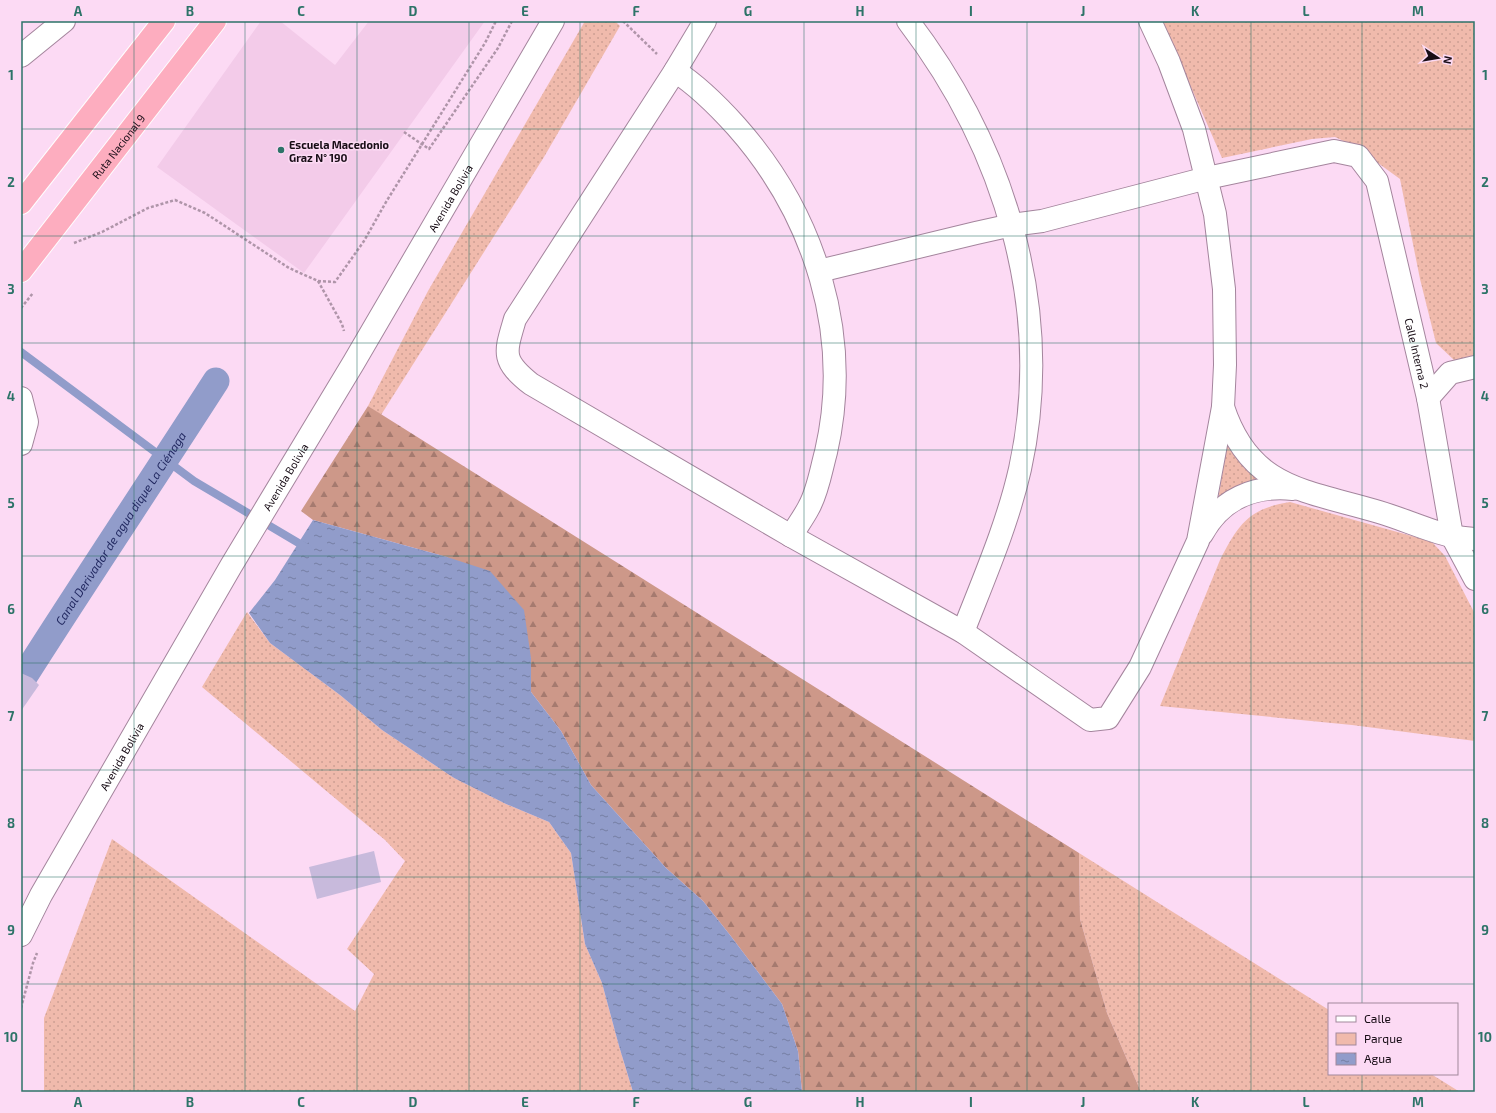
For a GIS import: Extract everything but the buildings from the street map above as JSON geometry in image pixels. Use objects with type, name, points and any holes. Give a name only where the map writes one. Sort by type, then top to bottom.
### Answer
[{"type":"highway","points":[[21,204],[164,21]]},
{"type":"highway","name":"Ruta Nacional 9","points":[[21,271],[215,21]]},
{"type":"street","points":[[21,56],[64,21]]},
{"type":"street","name":"Avenida Bolivia","points":[[21,935],[41,895],[231,566],[354,362],[553,21]]},
{"type":"street","points":[[705,21],[675,71],[515,319],[508,344],[508,360],[518,374],[531,384],[792,536],[963,632],[1090,720],[1108,718],[1140,666],[1198,541],[1209,521],[1218,511],[1244,495],[1267,489],[1281,488],[1300,490]]},
{"type":"street","points":[[908,21],[946,74],[964,105],[992,166],[1012,226],[1020,259],[1029,324],[1030,374],[1026,431],[1020,468],[1006,521],[963,632]]},
{"type":"street","points":[[1150,21],[1169,62],[1194,128],[1215,214],[1224,289],[1225,365],[1223,407],[1198,541]]},
{"type":"street","points":[[675,71],[705,95],[727,117],[762,158],[792,206],[819,271],[831,327],[834,359],[834,397],[830,433],[820,476],[810,506],[792,536]]},
{"type":"street","name":"Calle Interna 2","points":[[1207,178],[1334,151],[1358,156],[1377,180],[1428,398],[1452,536],[1475,579]]},
{"type":"street","points":[[819,271],[1012,226],[1042,221],[1207,178]]},
{"type":"street","points":[[1428,398],[1450,373],[1475,367]]},
{"type":"street","points":[[21,398],[26,422],[21,444]]},
{"type":"street","points":[[1223,407],[1228,424],[1236,439],[1247,454],[1266,472],[1279,481],[1300,490],[1379,512],[1452,536],[1475,539]]},
{"type":"path","points":[[70,245],[102,232],[148,208],[175,200],[206,213],[289,268],[318,281],[335,282],[364,241],[386,202],[485,43],[496,21]]},
{"type":"path","points":[[404,132],[429,149],[498,48],[512,21]]},
{"type":"path","points":[[623,21],[675,71]]},
{"type":"path","points":[[318,281],[342,324],[354,362]]},
{"type":"shaded area","name":"Escuela Macedonio Graz N° 190","points":[[261,21],[280,21],[335,65],[369,21],[485,21],[304,273],[157,167]]},
{"type":"green space","points":[[585,21],[615,21],[620,26],[544,157],[381,415],[368,406],[428,291]]},
{"type":"green space","points":[[1162,21],[1475,21],[1475,355],[1454,360],[1436,343],[1420,279],[1400,179],[1356,147],[1335,137],[1312,139],[1222,158]]},
{"type":"green space","points":[[368,406],[1079,853],[1080,919],[1107,1013],[1141,1092],[802,1092],[798,1051],[782,1004],[703,901],[666,868],[591,785],[561,731],[531,692],[531,658],[447,557],[313,520],[301,511]]},
{"type":"green space","points":[[1227,445],[1257,478],[1218,500]]},
{"type":"green space","points":[[1290,502],[1426,540],[1433,543],[1445,556],[1475,614],[1475,741],[1352,725],[1160,706],[1220,560],[1233,537],[1246,520],[1255,514],[1264,509]]},
{"type":"green space","points":[[247,612],[270,643],[340,695],[382,730],[454,778],[506,804],[549,822],[571,853],[585,944],[602,983],[633,1092],[44,1092],[44,1018],[112,839],[355,1011],[374,974],[347,949],[405,861],[385,840],[202,687]]},
{"type":"green space","points":[[1079,853],[1328,1009],[1328,1075],[1433,1075],[1460,1092],[1141,1092],[1107,1013],[1080,919]]},
{"type":"water","points":[[313,520],[447,557],[490,571],[524,610],[531,658],[531,692],[561,731],[591,785],[666,868],[703,901],[782,1004],[798,1051],[802,1092],[633,1092],[602,983],[585,944],[571,853],[549,822],[506,804],[454,778],[382,730],[340,695],[270,643],[249,613],[275,580]]},
{"type":"waterway","points":[[21,352],[194,481],[307,548]]},
{"type":"waterway","name":"Canal Derivador de agua dique La Ciénaga","points":[[25,675],[216,381]]},
{"type":"place","name":"Escuela Macedonio Graz N° 190","points":[[281,150]]}]
